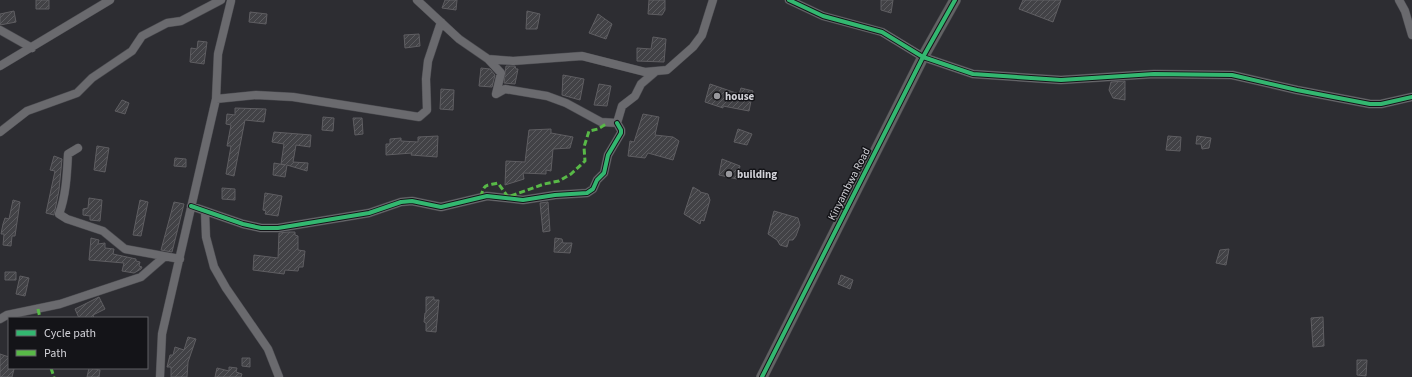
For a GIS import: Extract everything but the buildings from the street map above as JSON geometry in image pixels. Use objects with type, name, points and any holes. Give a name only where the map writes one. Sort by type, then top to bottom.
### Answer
[{"type":"street","points":[[0,66],[110,0]]},
{"type":"street","points":[[0,132],[27,111],[77,93],[92,78],[132,51],[142,36],[167,23],[181,21],[221,0]]},
{"type":"street","points":[[417,0],[459,40],[488,59],[501,73],[496,94],[505,89],[547,96],[566,103],[601,122],[617,123]]},
{"type":"street","points":[[488,59],[513,61],[582,56],[645,72],[667,70],[693,47],[702,35],[713,0]]},
{"type":"street","points":[[789,0],[823,16],[882,32],[923,57],[973,74],[1000,78],[1061,80],[1154,74],[1232,75],[1297,90],[1370,104],[1381,104],[1412,97]]},
{"type":"street","name":"Kinyambwa Road","points":[[762,377],[923,57],[955,0]]},
{"type":"street","points":[[1399,0],[1405,11],[1412,35]]},
{"type":"street","points":[[160,377],[162,334],[216,99],[218,54],[231,1]]},
{"type":"street","points":[[216,99],[256,95],[293,97],[419,117],[427,110],[426,79],[428,61],[441,22]]},
{"type":"street","points":[[0,30],[32,48]]},
{"type":"street","points":[[191,206],[243,224],[261,228],[278,228],[369,213],[401,202],[412,201],[441,207],[487,196],[523,200],[555,195],[587,194],[594,189],[597,180],[604,173],[608,155],[621,133],[617,123],[622,106],[635,96],[641,84],[655,72]]},
{"type":"street","points":[[78,148],[68,154],[62,206],[59,214],[67,219],[103,231],[125,249],[180,259]]},
{"type":"street","points":[[205,212],[206,237],[214,267],[226,288],[268,349],[279,377]]},
{"type":"street","points":[[0,318],[7,315],[60,304],[141,277],[164,257]]},
{"type":"marked path","points":[[481,197],[483,189],[488,185],[498,183],[508,197],[544,184],[559,181],[571,174],[585,161],[584,147],[589,131],[598,129],[606,124]]},
{"type":"marked path","points":[[38,309],[40,317]]},
{"type":"marked path","points":[[51,369],[54,377]]},
{"type":"cycle path","points":[[789,0],[823,16],[882,32],[923,57],[973,74],[1061,80],[1154,74],[1232,75],[1297,90],[1370,104],[1381,104],[1412,97]]},
{"type":"cycle path","points":[[762,377],[923,57],[955,0]]},
{"type":"cycle path","points":[[191,206],[243,224],[261,228],[278,228],[369,213],[401,202],[412,201],[441,207],[487,196],[523,200],[555,195],[587,193],[593,189],[597,180],[604,173],[608,155],[621,133],[617,123]]},
{"type":"place","name":"house","points":[[717,96]]},
{"type":"place","name":"building","points":[[729,174]]}]
